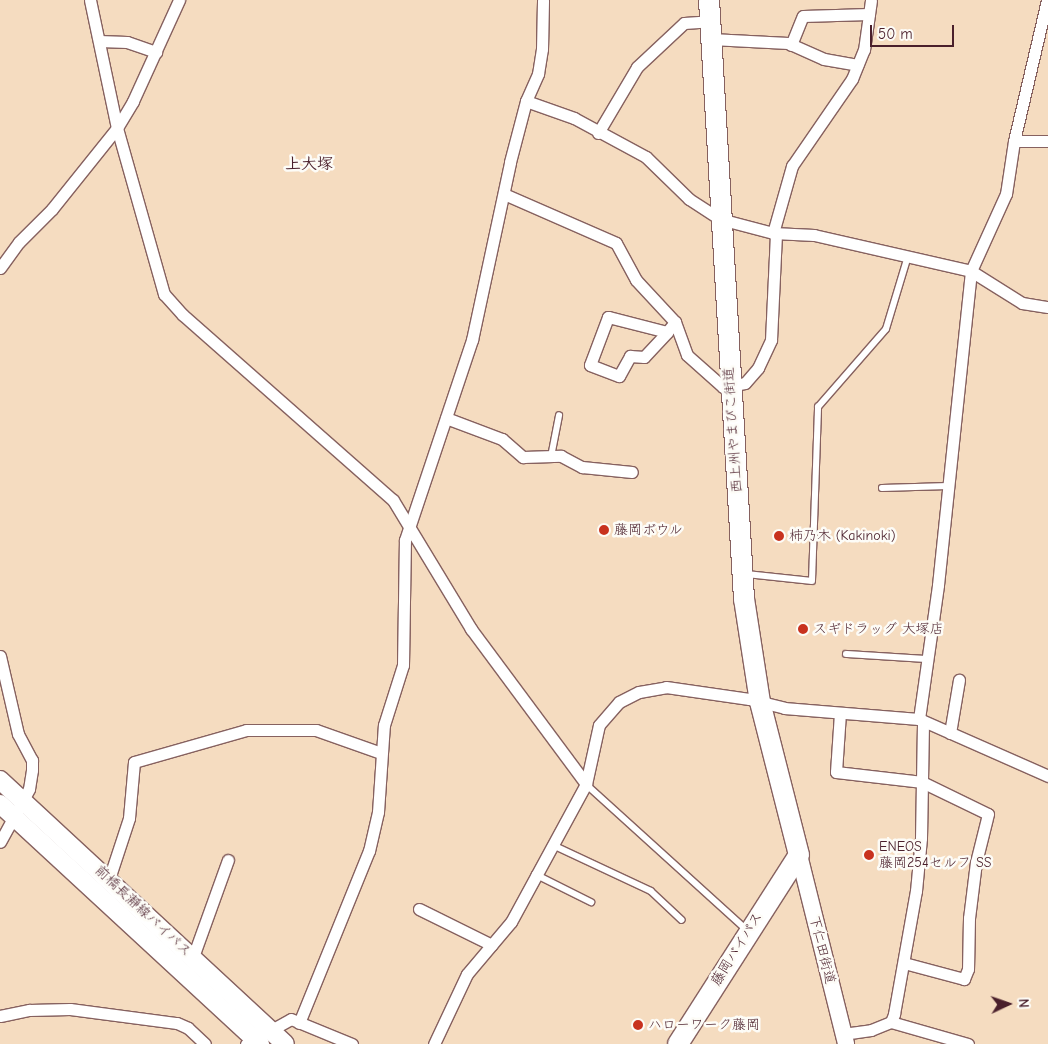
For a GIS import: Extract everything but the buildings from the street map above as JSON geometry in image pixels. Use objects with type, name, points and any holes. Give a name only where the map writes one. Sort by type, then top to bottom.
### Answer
[{"type":"highway","name":"西上州やまびこ街道","points":[[709,0],[720,218],[742,574],[760,702],[799,855]]},
{"type":"highway","name":"藤岡バイパス","points":[[678,1044],[748,931],[799,855]]},
{"type":"main road","name":"前橋長瀞線バイパス","points":[[0,780],[193,958],[258,1039]]},
{"type":"main road","name":"前橋長瀞線バイパス","points":[[0,804],[258,1039],[285,1044]]},
{"type":"street","points":[[90,0],[117,128],[164,294],[183,315],[393,500],[471,629],[586,784]]},
{"type":"street","points":[[0,268],[18,242],[52,209],[117,128],[156,52],[179,0]]},
{"type":"street","points":[[299,1023],[369,851],[378,812],[384,725],[403,665],[404,540],[472,340],[484,272],[526,101],[538,74],[542,49],[543,0]]},
{"type":"street","points":[[504,194],[616,243],[636,280],[675,322],[687,355],[724,387],[745,382],[758,368],[771,340],[775,233],[792,166],[841,96],[857,65],[864,50],[871,0]]},
{"type":"street","points":[[891,1022],[904,963],[921,838],[921,720],[926,659],[948,486],[971,271],[1006,194],[1014,141],[1044,27],[1047,0]]},
{"type":"street","points":[[791,44],[803,16],[869,14]]},
{"type":"street","points":[[598,133],[637,67],[684,23],[710,30],[791,44],[824,59],[857,65]]},
{"type":"street","points":[[98,41],[127,42],[156,52]]},
{"type":"street","points":[[526,101],[574,118],[646,158],[689,199],[720,218],[775,233],[814,235],[971,271],[1022,303],[1048,307]]},
{"type":"street","points":[[1014,141],[1048,141]]},
{"type":"street","points":[[667,332],[608,317],[590,365],[619,376],[630,356],[644,357],[667,332],[675,322]]},
{"type":"street","points":[[446,418],[502,439],[523,457],[560,456],[582,467],[632,472]]},
{"type":"street","points":[[0,656],[18,734],[32,760],[29,789],[0,842]]},
{"type":"street","points":[[950,733],[959,680]]},
{"type":"street","points":[[434,1044],[467,974],[511,922],[535,874],[586,784],[599,725],[625,699],[649,689],[666,687],[760,702],[784,708],[921,720],[1048,776]]},
{"type":"street","points":[[840,713],[836,772],[922,782],[988,814],[976,862],[969,918],[968,969],[964,979],[904,963]]},
{"type":"street","points":[[109,879],[129,818],[134,762],[190,744],[254,730],[316,730],[382,753]]},
{"type":"street","name":"下仁田街道","points":[[799,855],[845,1039]]},
{"type":"street","points":[[193,958],[228,860]]},
{"type":"street","points":[[419,909],[492,944]]},
{"type":"street","points":[[0,1016],[29,1010],[70,1009],[176,1023],[188,1028],[205,1044]]},
{"type":"street","points":[[258,1039],[287,1020],[352,1044]]},
{"type":"street","points":[[845,1039],[891,1022],[968,1044]]},
{"type":"lane","points":[[742,574],[812,581],[818,407],[886,328],[908,256]]},
{"type":"lane","points":[[551,456],[559,416]]},
{"type":"lane","points":[[882,488],[948,486]]},
{"type":"lane","points":[[846,654],[926,659]]},
{"type":"lane","points":[[586,784],[748,931]]},
{"type":"lane","points":[[552,844],[651,891],[682,920]]},
{"type":"lane","points":[[535,874],[591,902]]},
{"type":"place","name":"藤岡ボウル","points":[[604,530]]},
{"type":"place","name":"柿乃木 (Kakinoki)","points":[[779,536]]},
{"type":"place","name":"スギドラッグ 大塚店","points":[[803,629]]},
{"type":"place","name":"ENEOS 藤岡254セルフ SS","points":[[869,855]]},
{"type":"place","name":"ハローワーク藤岡","points":[[638,1025]]},
{"type":"district","name":"上大塚","points":[[309,164]]}]
